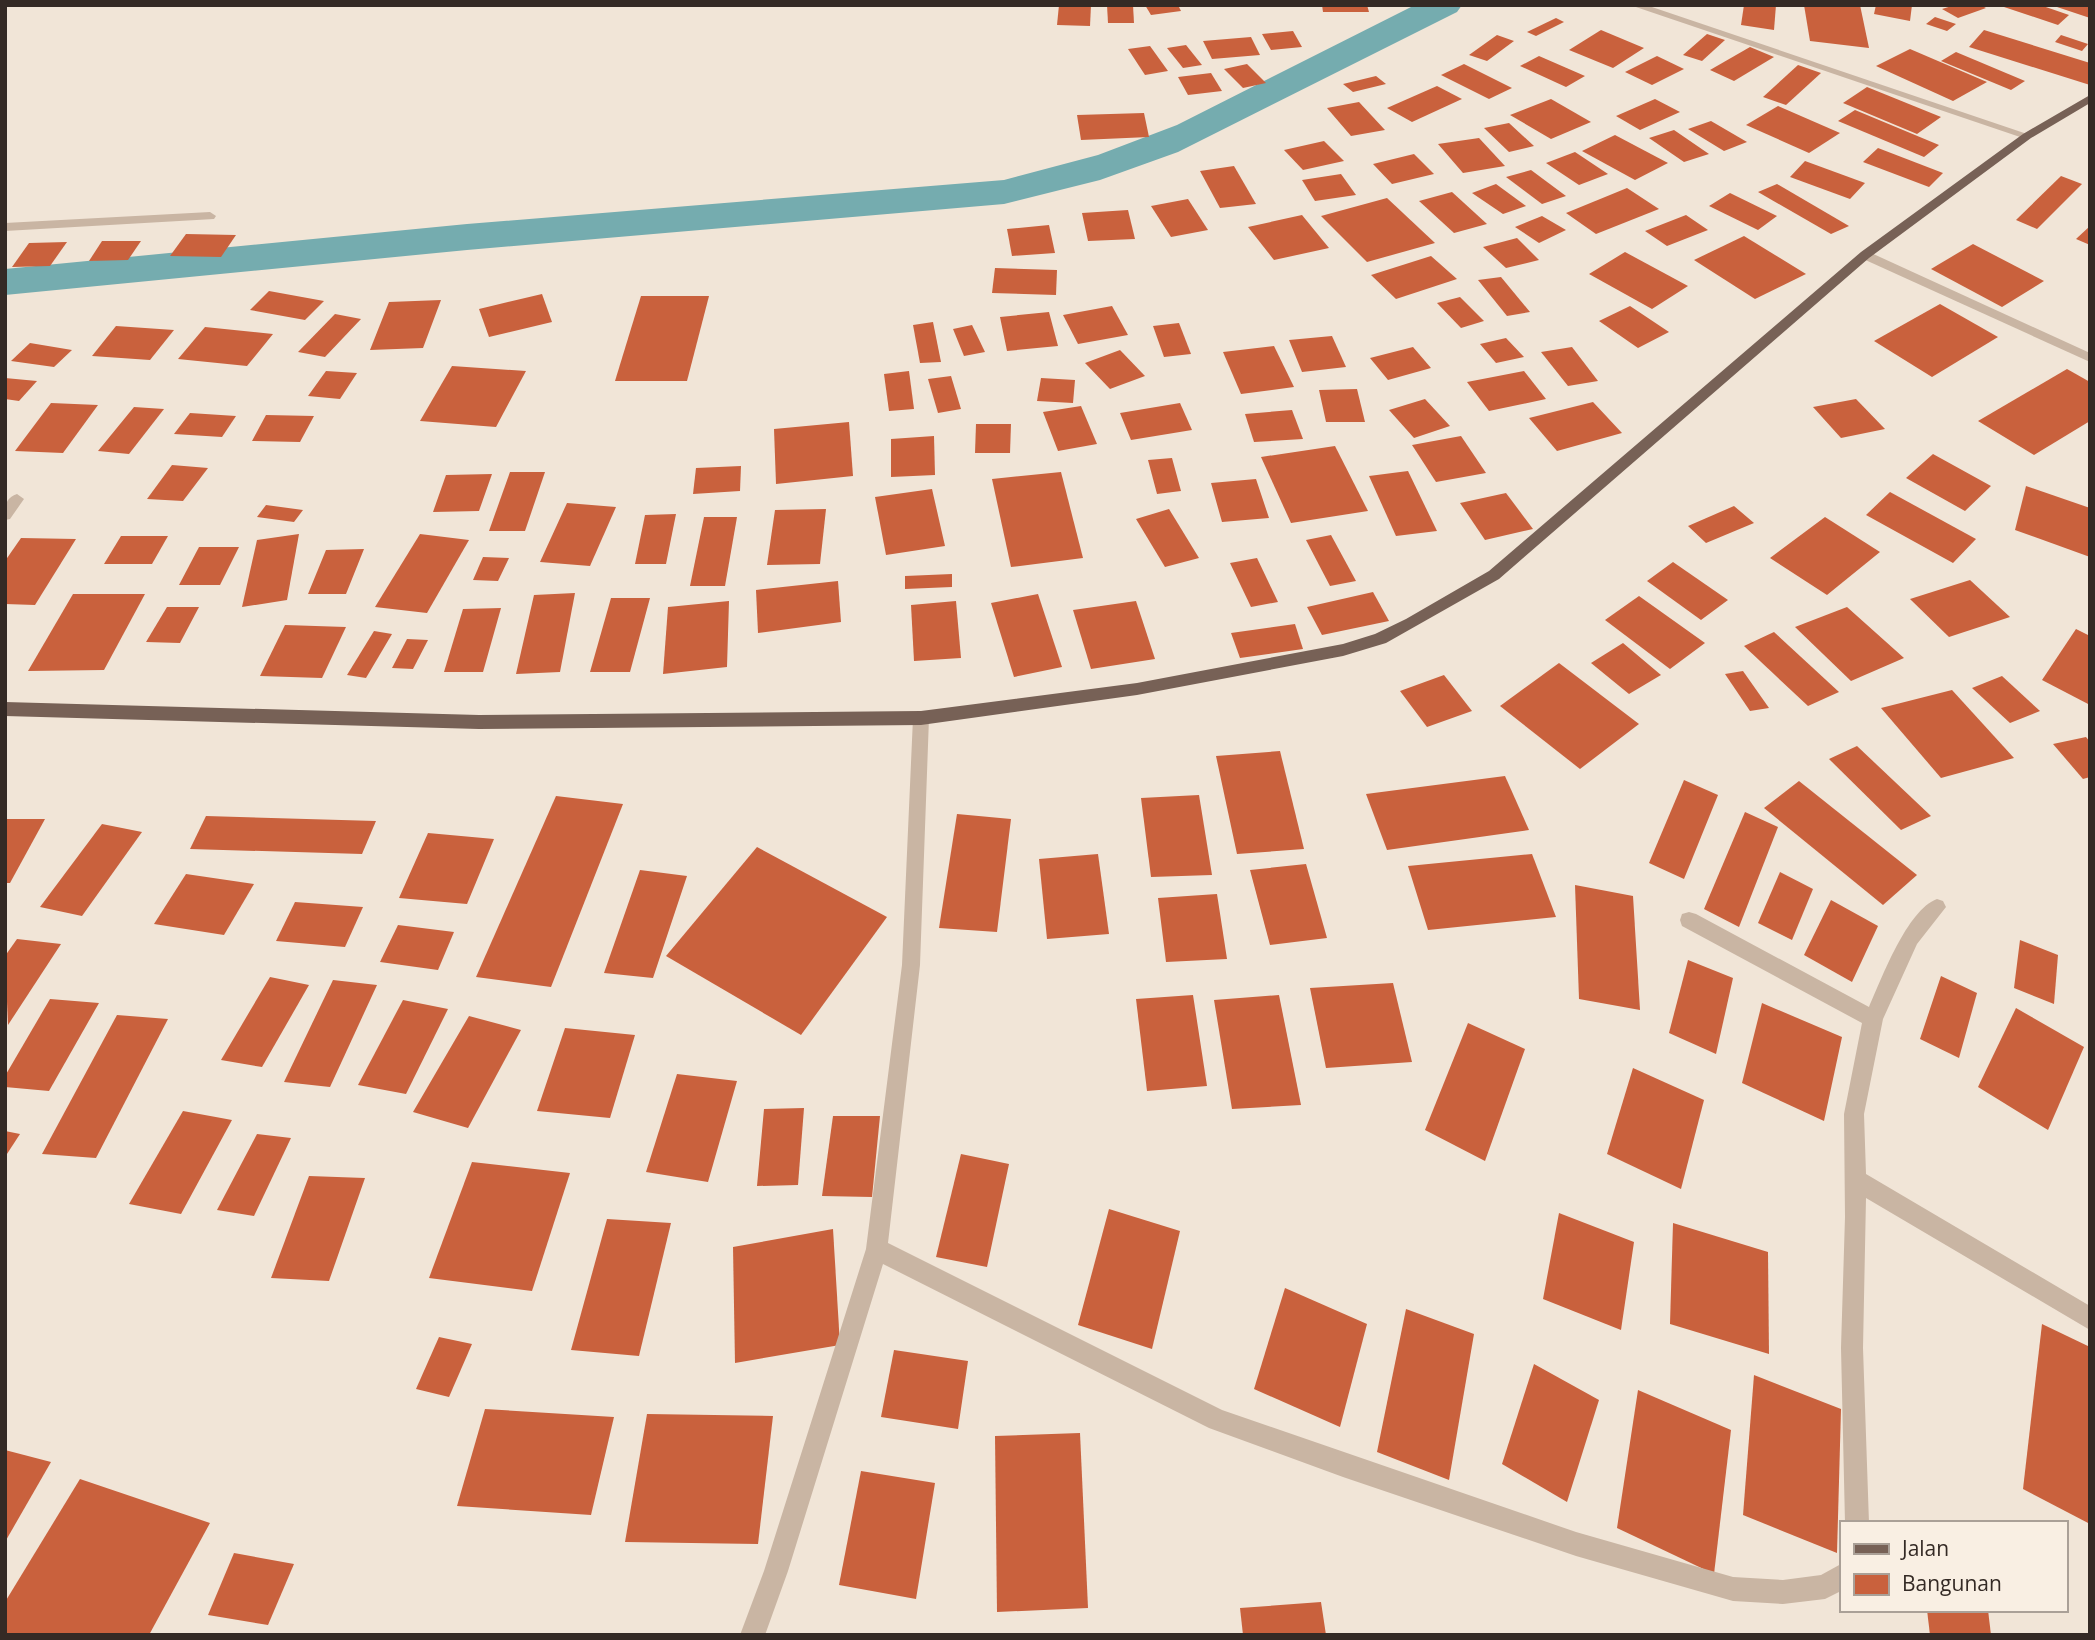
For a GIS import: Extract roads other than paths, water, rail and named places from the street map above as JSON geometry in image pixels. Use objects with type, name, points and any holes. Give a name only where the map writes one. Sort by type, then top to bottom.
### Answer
[{"type":"main road","points":[[5,709],[479,722],[921,718],[1137,689],[1343,650],[1391,634],[1494,575],[1866,255],[2028,136],[2089,99]]},
{"type":"street","points":[[1635,5],[2028,136]]},
{"type":"street","points":[[5,227],[210,216]]},
{"type":"street","points":[[1866,255],[2090,358]]},
{"type":"street","points":[[5,515],[17,499]]},
{"type":"street","points":[[752,1635],[776,1571],[877,1249],[911,965],[921,718]]},
{"type":"street","points":[[1857,1521],[1852,1348],[1856,1181],[1854,1114],[1873,1019],[1910,938],[1937,907]]},
{"type":"street","points":[[1689,920],[1873,1019]]},
{"type":"street","points":[[1856,1181],[2090,1319]]},
{"type":"street","points":[[877,1249],[1217,1420],[1343,1465],[1576,1544],[1733,1589],[1783,1592],[1825,1587],[1840,1577]]},
{"type":"waterway","points":[[5,282],[467,237],[1004,192],[1086,172],[1165,144],[1245,107],[1386,31],[1445,5]]}]
